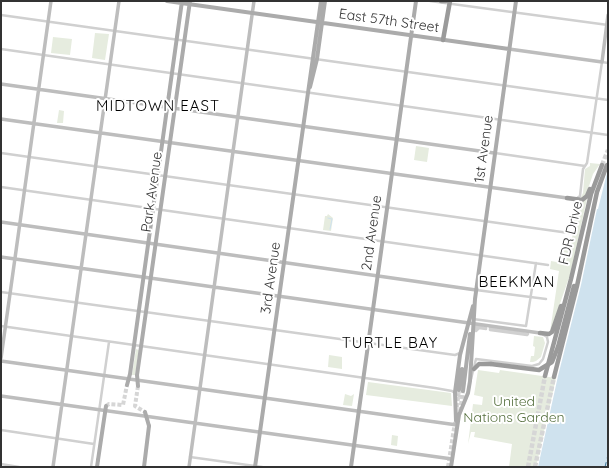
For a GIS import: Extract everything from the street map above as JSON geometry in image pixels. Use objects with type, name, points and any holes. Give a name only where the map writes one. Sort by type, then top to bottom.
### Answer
[{"type":"highway","points":[[441,1],[448,2],[443,40]]},
{"type":"highway","name":"FDR Drive","points":[[545,376],[569,288],[595,180],[605,165],[597,192],[554,377]]},
{"type":"highway","points":[[567,198],[583,200],[595,180]]},
{"type":"highway","points":[[474,369],[479,364],[491,364],[532,370],[540,370],[547,367],[553,361],[558,347],[579,274]]},
{"type":"highway","points":[[540,333],[549,334],[552,332],[562,302],[569,288]]},
{"type":"main road","points":[[51,1],[1,359],[128,379],[457,425]]},
{"type":"main road","points":[[53,467],[119,1]]},
{"type":"main road","name":"East 57th Street","points":[[167,1],[190,3],[602,62]]},
{"type":"main road","points":[[189,467],[254,1]]},
{"type":"main road","name":"3rd Avenue","points":[[320,1],[318,14],[320,22]]},
{"type":"main road","name":"2nd Avenue","points":[[350,467],[416,1]]},
{"type":"main road","name":"1st Avenue","points":[[457,425],[470,381],[474,299],[516,1]]},
{"type":"main road","name":"Park Avenue","points":[[127,385],[144,277],[182,2]]},
{"type":"main road","name":"Park Avenue","points":[[138,386],[141,346],[190,3]]},
{"type":"main road","points":[[318,14],[325,3]]},
{"type":"main road","name":"3rd Avenue","points":[[256,467],[308,93],[320,22],[325,3]]},
{"type":"main road","points":[[602,62],[608,15]]},
{"type":"main road","points":[[1,84],[494,153]]},
{"type":"main road","points":[[1,119],[567,198]]},
{"type":"main road","points":[[1,222],[476,290]]},
{"type":"main road","points":[[1,257],[540,333]]},
{"type":"main road","points":[[459,391],[472,323]]},
{"type":"main road","name":"1st Avenue","points":[[451,467],[457,425],[461,351],[472,323]]},
{"type":"main road","points":[[1,396],[452,459]]},
{"type":"main road","points":[[97,467],[106,406]]},
{"type":"main road","points":[[144,467],[150,424],[145,412]]},
{"type":"street","points":[[430,1],[448,2],[607,25]]},
{"type":"street","points":[[1,15],[608,100]]},
{"type":"street","points":[[1,49],[608,135]]},
{"type":"street","points":[[567,198],[580,197],[592,132],[602,62]]},
{"type":"street","name":"East 57th Street","points":[[602,62],[608,63]]},
{"type":"street","points":[[1,153],[570,233]]},
{"type":"street","points":[[494,153],[585,166]]},
{"type":"street","points":[[1,187],[548,265]]},
{"type":"street","points":[[472,323],[526,326],[536,263]]},
{"type":"street","points":[[476,290],[546,299]]},
{"type":"street","points":[[1,292],[368,344],[456,355],[461,351]]},
{"type":"street","points":[[1,326],[459,391],[459,396],[466,397]]},
{"type":"street","points":[[490,328],[528,334],[490,330],[490,328]]},
{"type":"street","points":[[470,381],[474,369],[474,361],[477,359],[532,366],[542,362],[548,342],[546,336],[540,333]]},
{"type":"street","points":[[91,467],[109,342]]},
{"type":"street","points":[[1,430],[94,444]]},
{"type":"street","points":[[190,457],[262,467]]},
{"type":"street","points":[[1,464],[19,467]]},
{"type":"green space","points":[[95,33],[109,34],[105,60],[92,58]]},
{"type":"green space","points":[[53,37],[72,39],[70,55],[51,53]]},
{"type":"green space","points":[[59,110],[64,111],[63,123],[57,123]]},
{"type":"green space","points":[[416,146],[429,148],[427,162],[414,160]]},
{"type":"green space","points":[[590,163],[600,164],[593,174],[586,195],[580,199],[583,193],[585,169],[590,166]]},
{"type":"green space","points":[[587,199],[570,275],[550,332],[559,271],[550,269],[551,261],[562,263],[564,248],[571,249],[576,202]]},
{"type":"green space","points":[[328,214],[333,218],[331,231],[323,230],[325,216]]},
{"type":"green space","points":[[534,336],[543,337],[545,343],[541,357],[536,361],[530,362],[531,356],[534,356]]},
{"type":"green space","points":[[136,349],[139,350],[135,375],[132,375]]},
{"type":"green space","points":[[329,355],[342,357],[342,369],[328,367]]},
{"type":"green space","name":"United Nations Garden","points":[[478,370],[499,373],[500,370],[556,378],[536,467],[509,467],[512,444],[474,437],[475,432],[471,432],[468,444],[473,404],[482,405],[483,397],[474,395]]},
{"type":"green space","points":[[368,382],[451,393],[452,406],[366,395]]},
{"type":"green space","points":[[345,394],[351,396],[354,394],[352,406],[343,405]]},
{"type":"green space","points":[[392,435],[398,436],[397,446],[391,445]]},
{"type":"water","points":[[608,169],[608,467],[538,467],[558,376],[581,285],[597,209]]},
{"type":"waterway","points":[[328,218],[332,219],[330,229]]},
{"type":"ferry route","points":[[605,467],[608,455]]},
{"type":"tunnel","points":[[602,165],[608,150]]},
{"type":"tunnel","points":[[528,467],[545,376]]},
{"type":"tunnel","points":[[535,467],[554,377]]},
{"type":"tunnel","points":[[106,406],[109,404],[123,405],[127,385]]},
{"type":"tunnel","points":[[138,386],[135,406],[145,412]]},
{"type":"tunnel","points":[[457,407],[459,390]]},
{"type":"tunnel","points":[[460,411],[463,391]]},
{"type":"tunnel","points":[[448,467],[455,422]]},
{"type":"district","name":"MIDTOWN EAST","points":[[158,106]]},
{"type":"district","name":"BEEKMAN","points":[[517,282]]},
{"type":"district","name":"TURTLE BAY","points":[[390,343]]}]
